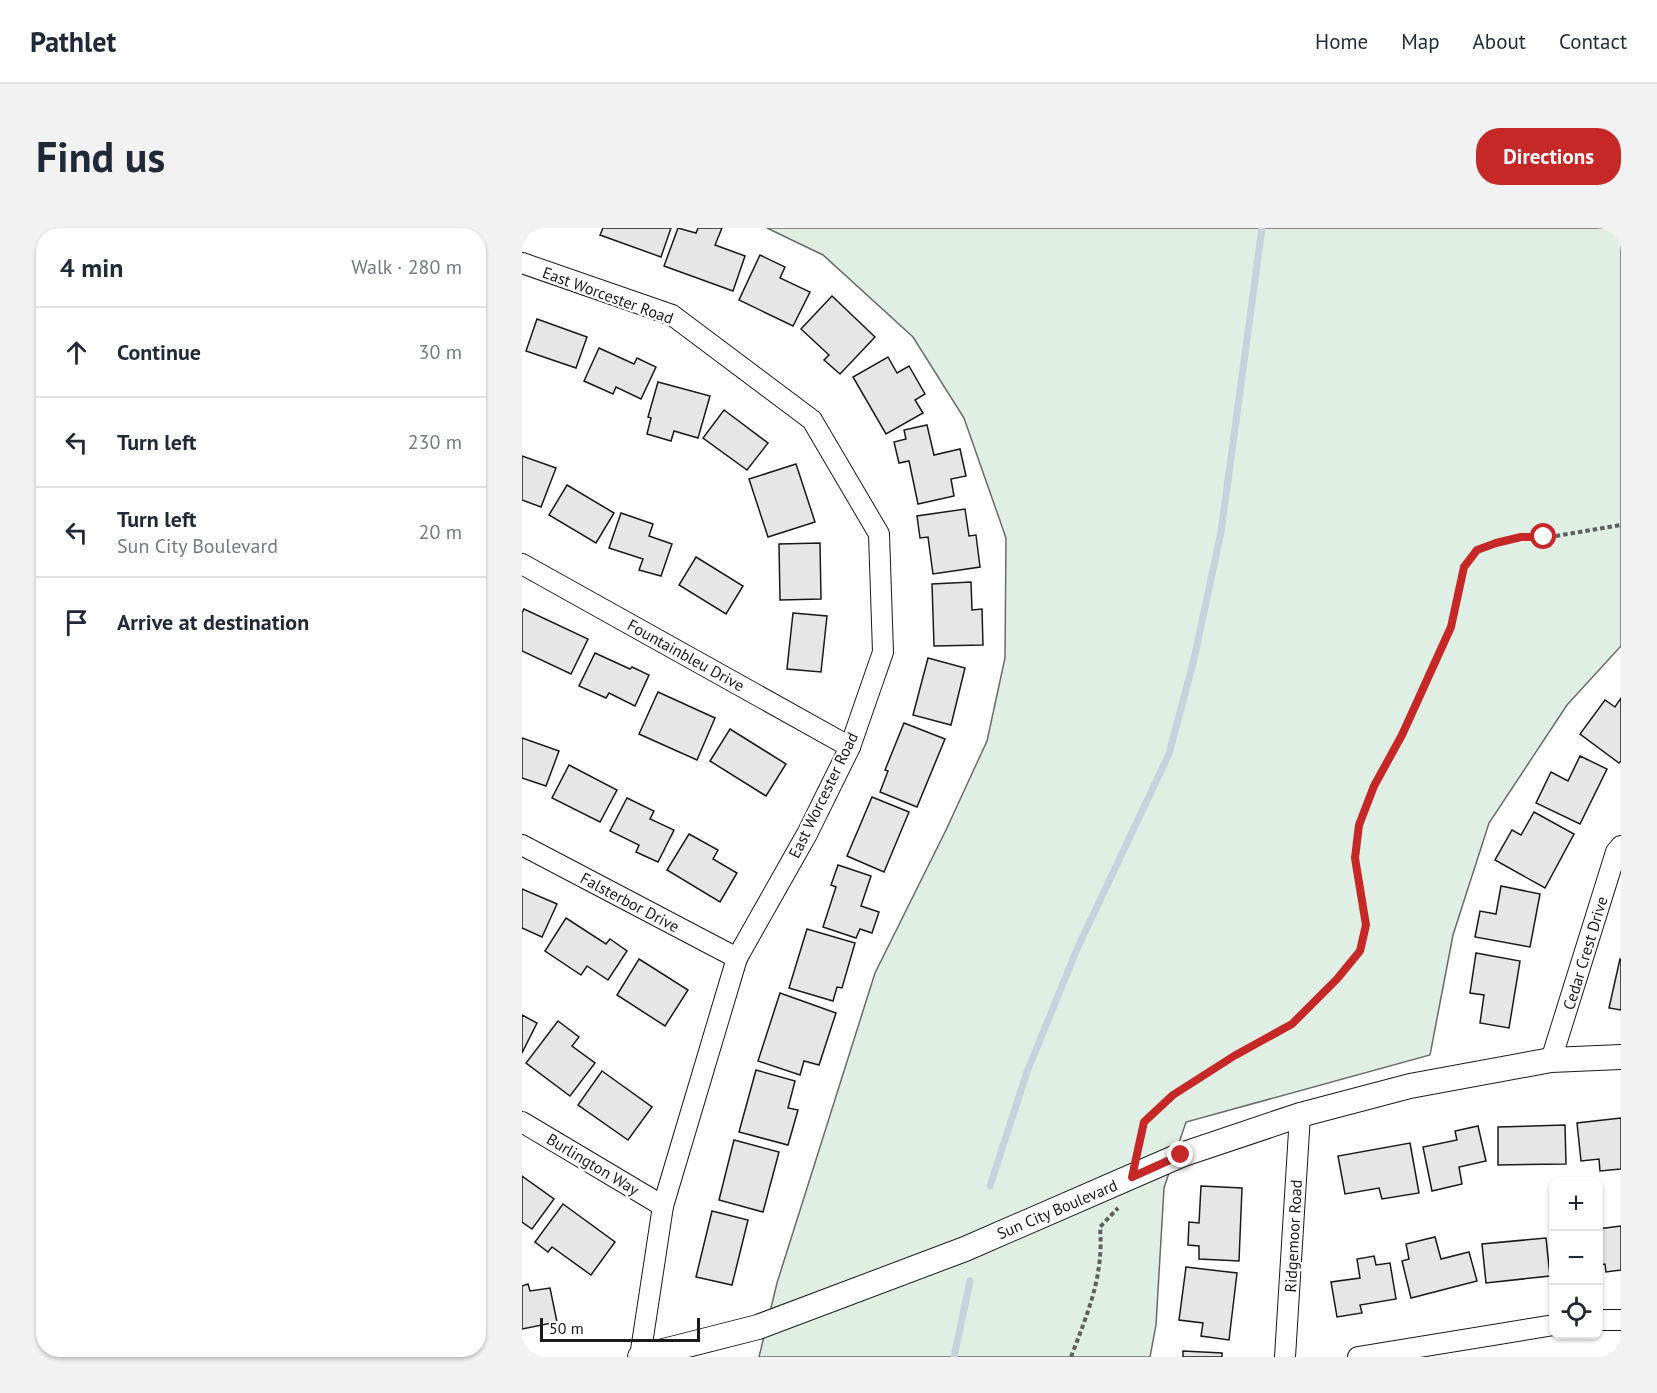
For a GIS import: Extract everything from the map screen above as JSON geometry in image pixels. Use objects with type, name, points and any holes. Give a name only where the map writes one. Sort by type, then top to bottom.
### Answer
[{"type":"street","name":"East Worcester Road","points":[[522,263],[672,315],[812,420],[879,534],[883,652],[849,747],[807,834],[737,958],[663,1206],[640,1357]]},
{"type":"street","name":"Fountainbleu Drive","points":[[522,564],[849,747]]},
{"type":"street","name":"Falsterbor Drive","points":[[522,845],[737,958]]},
{"type":"street","name":"Cedar Crest Drive","points":[[1551,1060],[1616,852],[1621,846]]},
{"type":"street","name":"Sun City Boulevard","points":[[640,1357],[758,1327],[965,1249],[1181,1155],[1300,1115],[1410,1086],[1551,1060],[1621,1058]]},
{"type":"street","name":"Ridgemoor Road","points":[[1285,1357],[1300,1115]]},
{"type":"street","name":"Burlington Way","points":[[522,1122],[663,1206]]},
{"type":"street","points":[[1603,1320],[1621,1320]]},
{"type":"street","points":[[1358,1357],[1549,1326]]},
{"type":"path","points":[[1071,1357],[1093,1300],[1102,1252],[1100,1227],[1128,1197],[1144,1122],[1173,1095],[1234,1056],[1292,1024],[1337,979],[1360,951],[1366,925],[1355,858],[1359,825],[1374,786],[1402,735],[1451,627],[1464,567],[1477,550],[1496,543],[1521,537],[1544,537],[1621,525]]},
{"type":"green space","points":[[767,228],[1621,228],[1621,646],[1567,705],[1489,823],[1453,935],[1430,1055],[1186,1122],[1164,1188],[1156,1325],[1150,1357],[759,1357],[777,1283],[875,973],[987,741],[1005,658],[1006,538],[964,418],[913,337],[823,255]]},
{"type":"building","points":[[603,228],[671,228],[661,257],[600,235]]},
{"type":"building","points":[[678,228],[696,233],[698,228],[722,228],[715,245],[745,256],[733,291],[664,266]]},
{"type":"building","points":[[760,255],[785,267],[780,278],[810,292],[793,326],[739,300]]},
{"type":"building","points":[[832,296],[875,337],[840,374],[824,360],[829,355],[801,329]]},
{"type":"building","points":[[537,319],[587,337],[576,368],[526,351]]},
{"type":"building","points":[[599,348],[634,364],[637,358],[656,367],[641,399],[616,387],[613,394],[584,381]]},
{"type":"building","points":[[888,357],[897,373],[909,366],[925,394],[915,400],[923,413],[886,434],[853,377]]},
{"type":"building","points":[[658,382],[710,396],[698,438],[674,431],[671,441],[647,434],[651,418],[648,417]]},
{"type":"building","points":[[724,410],[768,443],[747,470],[703,438]]},
{"type":"building","points":[[927,425],[934,455],[960,449],[966,476],[951,479],[954,496],[918,504],[909,461],[899,463],[894,442],[906,439],[904,430]]},
{"type":"building","points":[[522,456],[556,468],[541,507],[522,500]]},
{"type":"building","points":[[796,464],[815,522],[768,537],[749,479]]},
{"type":"building","points":[[567,485],[614,513],[596,543],[549,515]]},
{"type":"building","points":[[965,509],[969,536],[976,535],[980,567],[933,574],[928,537],[920,538],[917,516]]},
{"type":"building","points":[[621,513],[653,524],[649,536],[672,544],[661,576],[639,570],[643,559],[609,548]]},
{"type":"building","points":[[820,543],[821,599],[780,600],[779,544]]},
{"type":"building","points":[[696,557],[743,586],[726,614],[679,585]]},
{"type":"building","points":[[971,582],[972,610],[982,609],[983,645],[934,646],[932,584]]},
{"type":"building","points":[[524,609],[588,639],[571,674],[522,651],[522,613]]},
{"type":"building","points":[[793,613],[827,616],[821,672],[787,669]]},
{"type":"building","points":[[595,653],[649,675],[635,706],[609,693],[606,698],[579,686]]},
{"type":"building","points":[[928,658],[965,668],[951,725],[913,715]]},
{"type":"building","points":[[658,692],[715,718],[697,760],[639,734]]},
{"type":"building","points":[[1621,698],[1621,761],[1619,763],[1580,734],[1605,700],[1615,707]]},
{"type":"building","points":[[904,723],[945,739],[917,807],[880,792],[888,771],[885,770]]},
{"type":"building","points":[[730,729],[786,764],[766,796],[710,761]]},
{"type":"building","points":[[522,738],[559,751],[546,786],[522,778]]},
{"type":"building","points":[[1580,756],[1607,769],[1580,824],[1536,803],[1551,772],[1568,781]]},
{"type":"building","points":[[569,765],[617,790],[600,822],[552,798]]},
{"type":"building","points":[[872,797],[909,812],[884,872],[847,856]]},
{"type":"building","points":[[627,798],[654,811],[650,819],[674,830],[658,862],[636,852],[639,845],[610,831]]},
{"type":"building","points":[[1534,812],[1574,834],[1545,888],[1495,860],[1512,830],[1521,835]]},
{"type":"building","points":[[689,834],[718,850],[713,859],[737,873],[720,902],[667,870]]},
{"type":"building","points":[[838,865],[871,876],[861,906],[879,912],[872,933],[860,929],[856,938],[823,927],[836,887],[831,885]]},
{"type":"building","points":[[1501,886],[1540,894],[1530,947],[1475,937],[1480,911],[1496,914]]},
{"type":"building","points":[[522,889],[557,904],[542,937],[522,928]]},
{"type":"building","points":[[566,918],[606,944],[610,939],[627,951],[608,980],[587,966],[581,975],[545,951]]},
{"type":"building","points":[[807,929],[855,943],[842,988],[837,987],[833,1001],[789,988]]},
{"type":"building","points":[[1476,953],[1520,961],[1509,1028],[1480,1023],[1484,995],[1470,993]]},
{"type":"building","points":[[639,959],[688,990],[665,1026],[617,995]]},
{"type":"building","points":[[1621,960],[1621,1010],[1609,1008]]},
{"type":"building","points":[[780,993],[836,1013],[819,1065],[804,1061],[800,1075],[758,1061]]},
{"type":"building","points":[[522,1015],[537,1023],[522,1053]]},
{"type":"building","points":[[558,1021],[579,1037],[572,1046],[595,1063],[570,1096],[526,1063]]},
{"type":"building","points":[[756,1070],[795,1081],[788,1108],[798,1110],[788,1145],[739,1132]]},
{"type":"building","points":[[602,1071],[652,1107],[628,1140],[578,1105]]},
{"type":"building","points":[[1621,1118],[1621,1169],[1600,1171],[1599,1159],[1581,1161],[1577,1123]]},
{"type":"building","points":[[1565,1125],[1566,1164],[1498,1165],[1498,1127]]},
{"type":"building","points":[[1478,1126],[1486,1161],[1459,1167],[1462,1184],[1432,1191],[1423,1147],[1457,1140],[1455,1131]]},
{"type":"building","points":[[734,1140],[779,1152],[763,1212],[719,1200]]},
{"type":"building","points":[[1410,1143],[1419,1193],[1382,1199],[1379,1188],[1345,1194],[1338,1156]]},
{"type":"building","points":[[522,1176],[554,1199],[532,1229],[522,1222]]},
{"type":"building","points":[[1201,1186],[1242,1188],[1239,1261],[1199,1259],[1199,1246],[1188,1245],[1189,1222],[1199,1223]]},
{"type":"building","points":[[563,1204],[615,1242],[591,1275],[552,1247],[548,1252],[535,1242]]},
{"type":"building","points":[[712,1211],[748,1220],[732,1285],[696,1277]]},
{"type":"building","points":[[1621,1226],[1621,1270],[1606,1272],[1605,1264],[1603,1264],[1603,1228]]},
{"type":"building","points":[[1435,1237],[1441,1259],[1469,1252],[1477,1281],[1411,1298],[1402,1261],[1409,1259],[1406,1244]]},
{"type":"building","points":[[1546,1238],[1549,1276],[1486,1283],[1482,1244]]},
{"type":"building","points":[[1374,1256],[1376,1265],[1390,1263],[1396,1299],[1360,1305],[1362,1313],[1337,1317],[1331,1282],[1360,1278],[1357,1259]]},
{"type":"building","points":[[1186,1267],[1237,1273],[1229,1340],[1201,1336],[1203,1323],[1179,1320]]},
{"type":"building","points":[[528,1284],[530,1291],[550,1288],[557,1322],[522,1329],[522,1286]]},
{"type":"building","points":[[1183,1351],[1222,1353],[1222,1357],[1183,1357]]},
{"type":"waterway","points":[[990,1186],[1027,1072],[1077,949],[1169,754],[1194,659],[1221,532],[1262,228]]},
{"type":"waterway","points":[[954,1357],[970,1281]]},
{"type":"route","points":[[1181,1155],[1132,1177],[1144,1122],[1173,1095],[1234,1056],[1292,1024],[1337,979],[1360,951],[1366,925],[1355,858],[1359,825],[1374,786],[1402,735],[1451,627],[1464,567],[1477,550],[1521,537],[1544,537]]}]
